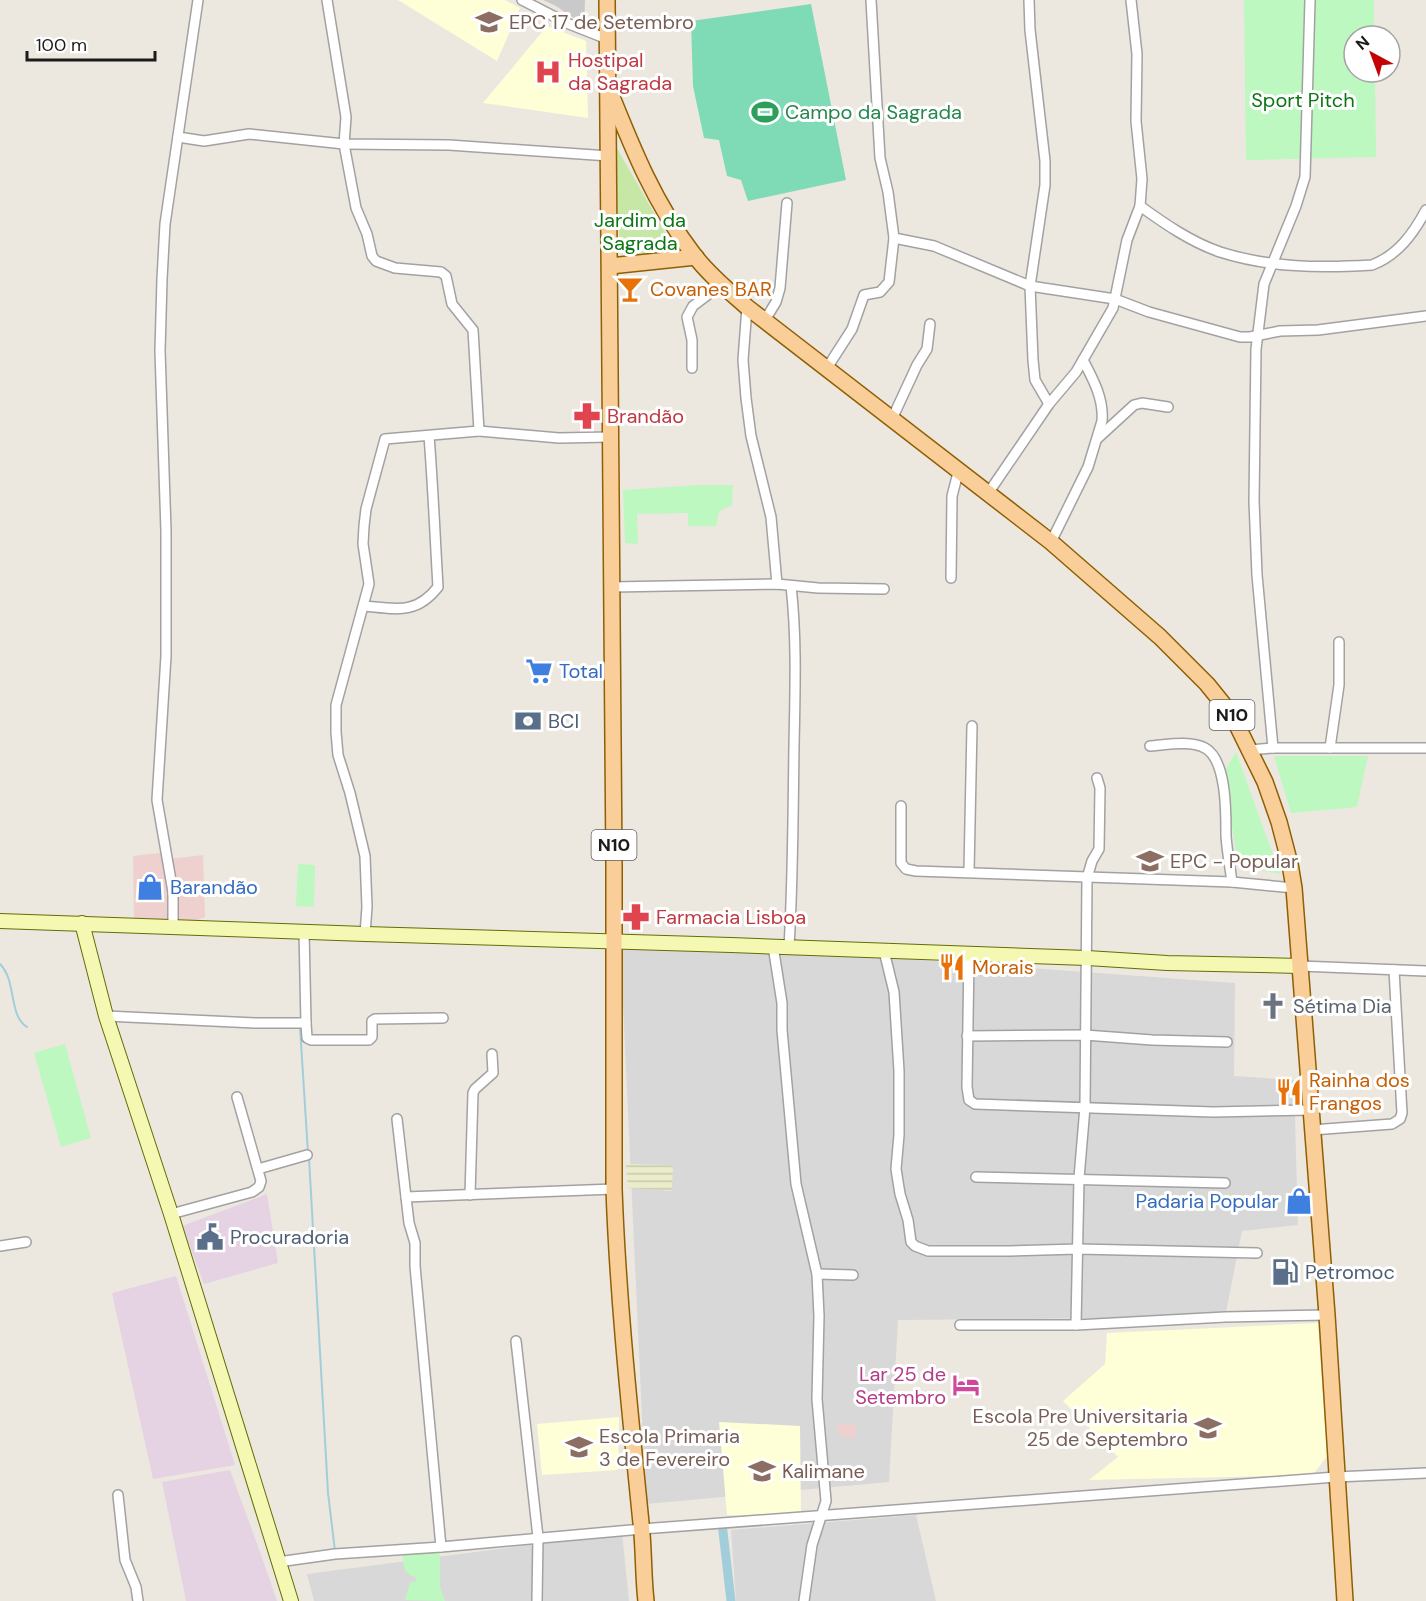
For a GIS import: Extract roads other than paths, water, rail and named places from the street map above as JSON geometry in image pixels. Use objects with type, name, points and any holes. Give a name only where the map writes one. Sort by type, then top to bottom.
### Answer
[{"type":"main road","name":"N10","points":[[607,0],[614,1189],[616,1243],[642,1528],[646,1601]]},
{"type":"main road","name":"N10","points":[[608,87],[633,151],[660,205],[696,257],[722,284],[747,307],[989,492],[1152,629],[1207,684],[1232,715],[1250,750],[1278,822],[1294,888],[1327,1315],[1345,1601]]},
{"type":"main road","points":[[610,266],[696,257]]},
{"type":"street","points":[[173,927],[173,892],[157,800],[166,656],[166,531],[160,351],[165,224],[198,0]]},
{"type":"street","points":[[327,0],[346,117],[344,144],[356,208],[367,234],[372,256],[376,261],[395,268],[444,274],[452,304],[472,330],[479,431]]},
{"type":"street","points":[[522,0],[569,24],[607,39]]},
{"type":"street","points":[[827,368],[852,328],[864,295],[880,292],[889,282],[894,238],[888,192],[880,158],[871,0]]},
{"type":"street","points":[[1029,0],[1029,30],[1045,185],[1030,286],[1034,372],[1035,380],[1049,404]]},
{"type":"street","points":[[989,492],[1049,404],[1076,372],[1113,308],[1127,240],[1140,206],[1142,179],[1136,121],[1137,54],[1131,0]]},
{"type":"street","points":[[1273,748],[1257,574],[1254,501],[1256,348],[1264,284],[1296,206],[1305,177],[1310,0]]},
{"type":"street","points":[[178,137],[204,141],[249,134],[278,139],[344,144],[449,145],[609,156]]},
{"type":"street","points":[[765,320],[776,302],[780,288],[787,203]]},
{"type":"street","points":[[1140,206],[1171,228],[1220,252],[1271,263],[1312,267],[1372,265],[1385,258],[1409,238],[1426,210]]},
{"type":"street","points":[[894,238],[934,246],[1030,286],[1115,299],[1149,312],[1240,337],[1426,316]]},
{"type":"street","points":[[692,368],[692,340],[687,317],[693,306],[722,284]]},
{"type":"street","points":[[747,307],[743,360],[746,398],[751,436],[771,517],[777,584]]},
{"type":"street","points":[[892,419],[917,364],[927,349],[930,324]]},
{"type":"street","points":[[1051,542],[1088,467],[1103,414],[1099,392],[1083,360]]},
{"type":"street","points":[[1096,440],[1134,405],[1142,403],[1168,407]]},
{"type":"street","points":[[365,934],[367,907],[365,856],[338,755],[337,696],[352,641],[365,606],[369,584],[363,544],[363,526],[384,442],[388,439],[479,431],[559,438],[610,436]]},
{"type":"street","points":[[365,606],[411,608],[422,604],[438,587],[429,436]]},
{"type":"street","points":[[951,578],[952,496],[959,469]]},
{"type":"street","points":[[612,587],[777,584],[884,589]]},
{"type":"street","points":[[789,947],[793,887],[794,615],[791,586]]},
{"type":"street","points":[[1330,748],[1339,685],[1339,642]]},
{"type":"street","points":[[969,871],[972,726]]},
{"type":"street","points":[[1150,746],[1199,745],[1212,752],[1219,771],[1227,809],[1226,837],[1232,882]]},
{"type":"street","points":[[1250,750],[1426,748]]},
{"type":"street","points":[[1076,1325],[1079,1178],[1085,1107],[1087,878],[1092,861],[1099,849],[1100,788],[1097,778]]},
{"type":"street","points":[[901,806],[900,858],[902,866],[916,871],[969,871],[1087,878],[1232,882],[1294,888]]},
{"type":"street","points":[[0,921],[773,946],[1167,963],[1426,971]]},
{"type":"street","points":[[82,923],[106,1016],[171,1214],[291,1601]]},
{"type":"street","points":[[304,931],[306,1023],[309,1039],[369,1040],[372,1037],[372,1021],[375,1019],[443,1018]]},
{"type":"street","points":[[773,946],[783,1012],[784,1053],[796,1184],[817,1274],[819,1316],[817,1399],[826,1501],[813,1545],[804,1601]]},
{"type":"street","points":[[884,951],[894,992],[898,1059],[899,1135],[896,1169],[911,1242],[915,1246],[928,1251],[1078,1249],[1257,1253]]},
{"type":"street","points":[[969,955],[967,1087],[969,1100],[975,1104],[1213,1112],[1311,1110]]},
{"type":"street","points":[[1312,1130],[1392,1124],[1400,1119],[1400,1074],[1394,970]]},
{"type":"street","points":[[106,1016],[306,1023]]},
{"type":"street","points":[[967,1036],[1085,1035],[1152,1040],[1227,1041]]},
{"type":"street","points":[[470,1195],[473,1093],[493,1073],[492,1054]]},
{"type":"street","points":[[171,1214],[252,1192],[259,1187],[261,1181],[237,1097]]},
{"type":"street","points":[[397,1119],[409,1223],[415,1243],[414,1266],[441,1547]]},
{"type":"street","points":[[258,1169],[307,1155]]},
{"type":"street","points":[[976,1177],[1225,1183]]},
{"type":"street","points":[[406,1197],[614,1189]]},
{"type":"street","points":[[0,1246],[26,1242]]},
{"type":"street","points":[[817,1274],[853,1275]]},
{"type":"street","points":[[960,1326],[1076,1325],[1327,1315]]},
{"type":"street","points":[[516,1341],[538,1537],[537,1601]]},
{"type":"street","points":[[278,1562],[335,1554],[441,1547],[642,1528],[1336,1477],[1426,1473]]},
{"type":"street","points":[[118,1495],[125,1560],[136,1587],[138,1601]]},
{"type":"waterway","points":[[0,964],[9,979],[17,1014],[27,1027]]},
{"type":"waterway","points":[[300,1027],[308,1153]]},
{"type":"waterway","points":[[309,1158],[328,1493],[335,1551]]},
{"type":"waterway","points":[[722,1523],[731,1601]]},
{"type":"place","name":"EPC 17 de Setembro","points":[[489,22]]},
{"type":"place","name":"Hostipal da Sagrada","points":[[548,72]]},
{"type":"place","name":"Campo da Sagrada","points":[[765,112]]},
{"type":"place","name":"Covanes BAR","points":[[630,289]]},
{"type":"place","name":"Brandão","points":[[587,416]]},
{"type":"place","name":"Total","points":[[539,671]]},
{"type":"place","name":"BCI","points":[[528,721]]},
{"type":"place","name":"EPC - Popular","points":[[1150,861]]},
{"type":"place","name":"Barandão","points":[[150,887]]},
{"type":"place","name":"Farmacia Lisboa","points":[[636,917]]},
{"type":"place","name":"Morais","points":[[952,967]]},
{"type":"place","name":"Sétima Dia","points":[[1273,1006]]},
{"type":"place","name":"Rainha dos Frangos","points":[[1289,1092]]},
{"type":"place","name":"Padaria Popular","points":[[1299,1201]]},
{"type":"place","name":"Procuradoria","points":[[210,1237]]},
{"type":"place","name":"Petromoc","points":[[1285,1272]]},
{"type":"place","name":"Lar 25 de Setembro","points":[[966,1385]]},
{"type":"place","name":"Escola Pre Universitaria 25 de Septembro","points":[[1208,1428]]},
{"type":"place","name":"Escola Primaria 3 de Fevereiro","points":[[579,1447]]},
{"type":"place","name":"Kalimane","points":[[762,1471]]},
{"type":"park label","name":"Sport Pitch","points":[[1303,100]]},
{"type":"park label","name":"Jardim da Sagrada","points":[[640,232]]}]
